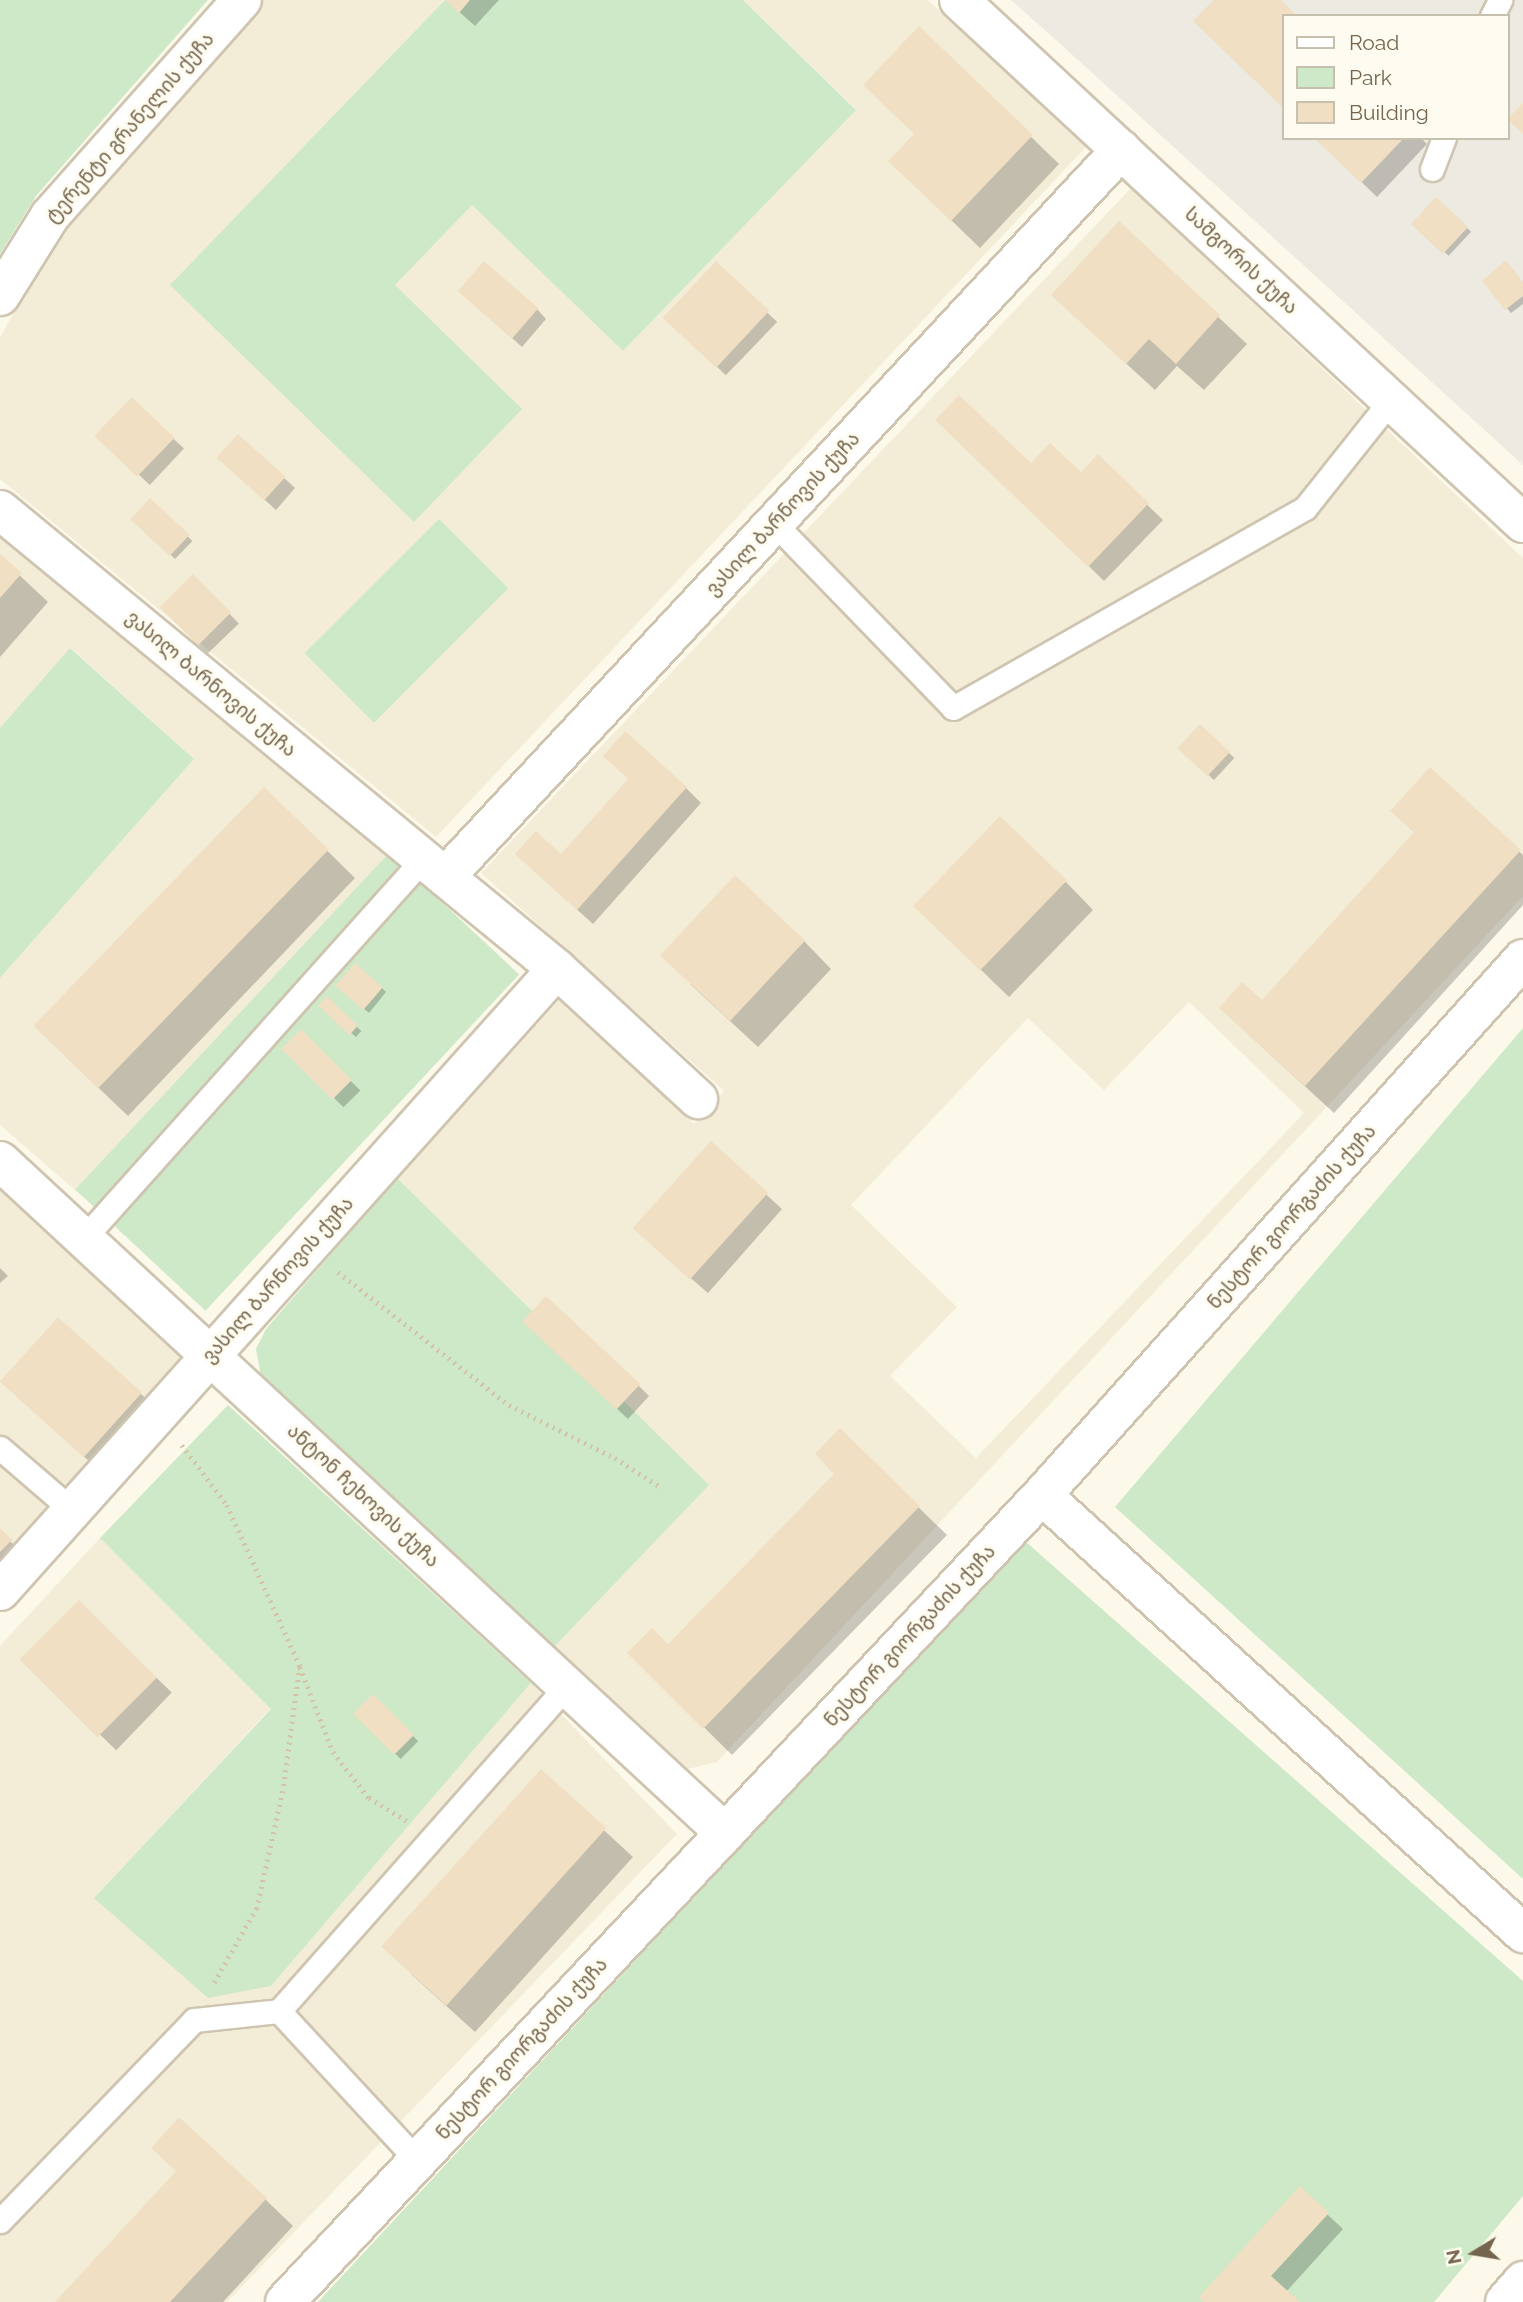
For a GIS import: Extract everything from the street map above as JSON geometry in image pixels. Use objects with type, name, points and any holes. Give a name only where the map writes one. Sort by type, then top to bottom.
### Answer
[{"type":"street","name":"ტერენტი გრანელის ქუჩა","points":[[0,296],[50,216],[242,0]]},
{"type":"street","name":"სამგორის ქუჩა","points":[[959,0],[1523,523]]},
{"type":"street","name":"ვასილ ბარნოვის ქუჩა","points":[[434,868],[774,523],[1121,150]]},
{"type":"street","name":"ვასილ ბარნოვის ქუჩა","points":[[0,510],[556,970],[698,1099]]},
{"type":"street","name":"ნესტორ გიორგაძის ქუჩა","points":[[285,2302],[1042,1495],[1523,959]]},
{"type":"street","name":"ვასილ ბარნოვის ქუჩა","points":[[0,1591],[556,970]]},
{"type":"street","name":"ანტონ ჩეხოვის ქუჩა","points":[[0,1161],[724,1833]]},
{"type":"street","points":[[1042,1495],[1523,1933]]},
{"type":"street","points":[[1505,2302],[1523,2281]]},
{"type":"lane","points":[[1432,169],[1443,140]]},
{"type":"lane","points":[[774,523],[953,708],[1306,508],[1391,400]]},
{"type":"lane","name":"ვასილ ბარნოვის ქუჩა","points":[[84,1238],[434,868]]},
{"type":"lane","points":[[0,1448],[72,1510]]},
{"type":"lane","points":[[0,2221],[194,2020],[279,2011],[567,1686]]},
{"type":"lane","points":[[279,2011],[418,2161]]},
{"type":"path","points":[[307,1248],[509,1405],[615,1458],[662,1488]]},
{"type":"path","points":[[159,1414],[227,1505],[340,1761],[369,1798],[433,1837]]},
{"type":"path","points":[[194,2020],[257,1908],[283,1791],[300,1666]]},
{"type":"shaded area","points":[[263,0],[445,0],[171,285],[394,285],[472,204],[623,351],[856,109],[743,0],[928,0],[1086,147],[436,837],[0,479],[0,338],[62,222]]},
{"type":"shaded area","points":[[1011,0],[1523,0],[1523,465],[1056,40]]},
{"type":"shaded area","points":[[1131,188],[1523,558],[1523,896],[717,1762],[684,1770],[554,1647],[708,1485],[397,1178],[561,998],[694,1124],[724,1091],[481,873]],"holes":[[[1189,1002],[1304,1113],[976,1458],[890,1376],[957,1307],[851,1205],[1028,1018],[1104,1090]]]},
{"type":"shaded area","points":[[0,535],[389,853],[84,1198],[0,1125],[0,978],[194,759],[71,648],[0,728]]},
{"type":"shaded area","points":[[0,1190],[186,1356],[0,1565]]},
{"type":"shaded area","points":[[100,1538],[271,1708],[95,1897],[271,1986],[531,1683],[677,1834],[227,2302],[0,2302],[0,1646]]},
{"type":"green space","points":[[0,0],[208,0],[36,196],[0,254]]},
{"type":"green space","points":[[445,0],[743,0],[856,110],[623,351],[472,205],[395,285],[522,409],[414,522],[170,285]]},
{"type":"green space","points":[[439,519],[508,588],[374,723],[305,653]]},
{"type":"green space","points":[[70,648],[194,759],[0,978],[0,728]]},
{"type":"green space","points":[[389,853],[519,974],[205,1311],[75,1189]]},
{"type":"green space","points":[[1523,1028],[1523,1879],[1115,1507]]},
{"type":"green space","points":[[397,1178],[709,1485],[554,1647],[261,1377],[256,1349],[266,1329]]},
{"type":"green space","points":[[228,1405],[531,1683],[271,1986],[208,1998],[94,1898],[271,1709],[100,1538]]},
{"type":"green space","points":[[1025,1541],[1523,1981],[1523,2196],[1434,2302],[318,2302]]},
{"type":"building","points":[[445,0],[470,0],[459,13]]},
{"type":"building","points":[[1214,0],[1281,0],[1295,14],[1282,14],[1282,107],[1193,21]]},
{"type":"building","points":[[919,26],[1033,135],[951,221],[888,161],[914,134],[863,85]]},
{"type":"building","points":[[1523,103],[1523,134],[1509,121],[1509,117]]},
{"type":"building","points":[[1316,140],[1402,140],[1361,183]]},
{"type":"building","points":[[1436,197],[1468,227],[1443,254],[1411,224]]},
{"type":"building","points":[[1119,221],[1220,315],[1176,364],[1149,339],[1126,364],[1051,295]]},
{"type":"building","points":[[1506,260],[1523,282],[1523,296],[1505,310],[1482,281]]},
{"type":"building","points":[[484,261],[538,308],[512,338],[458,291]]},
{"type":"building","points":[[716,261],[769,311],[716,368],[663,318]]},
{"type":"building","points":[[959,395],[1031,463],[1050,443],[1081,472],[1098,454],[1149,503],[1088,567],[935,420]]},
{"type":"building","points":[[132,397],[174,438],[137,477],[94,436]]},
{"type":"building","points":[[238,434],[286,477],[264,501],[217,458]]},
{"type":"building","points":[[150,498],[189,535],[170,556],[130,519]]},
{"type":"building","points":[[0,554],[22,573],[0,598]]},
{"type":"building","points":[[193,574],[231,612],[198,645],[160,607]]},
{"type":"building","points":[[1200,724],[1230,752],[1207,776],[1177,748]]},
{"type":"building","points":[[625,731],[687,787],[577,910],[515,854],[536,831],[561,854],[628,779],[603,756]]},
{"type":"building","points":[[1430,767],[1521,850],[1305,1086],[1219,1008],[1242,982],[1262,1000],[1414,832],[1390,811]]},
{"type":"building","points":[[264,787],[329,850],[98,1088],[33,1026]]},
{"type":"building","points":[[1000,816],[1067,881],[980,971],[913,906]]},
{"type":"building","points":[[735,875],[805,940],[730,1021],[660,955]]},
{"type":"building","points":[[355,963],[383,987],[363,1010],[335,986]]},
{"type":"building","points":[[327,996],[358,1026],[349,1035],[318,1005]]},
{"type":"building","points":[[301,1029],[352,1080],[332,1100],[281,1049]]},
{"type":"building","points":[[711,1141],[768,1193],[690,1279],[633,1228]]},
{"type":"building","points":[[546,1296],[640,1384],[616,1410],[522,1322]]},
{"type":"building","points":[[58,1317],[142,1393],[84,1457],[0,1382]]},
{"type":"building","points":[[840,1428],[920,1506],[703,1729],[627,1653],[652,1628],[668,1644],[834,1474],[815,1454]]},
{"type":"building","points":[[0,1528],[12,1540],[0,1552]]},
{"type":"building","points":[[79,1600],[157,1678],[97,1737],[20,1659]]},
{"type":"building","points":[[373,1694],[414,1735],[394,1755],[353,1714]]},
{"type":"building","points":[[541,1769],[606,1828],[446,2005],[381,1947]]},
{"type":"building","points":[[179,2117],[267,2198],[170,2302],[55,2302],[176,2171],[151,2148]]},
{"type":"building","points":[[1300,2186],[1329,2213],[1271,2276],[1300,2302],[1204,2302],[1199,2297]]}]
